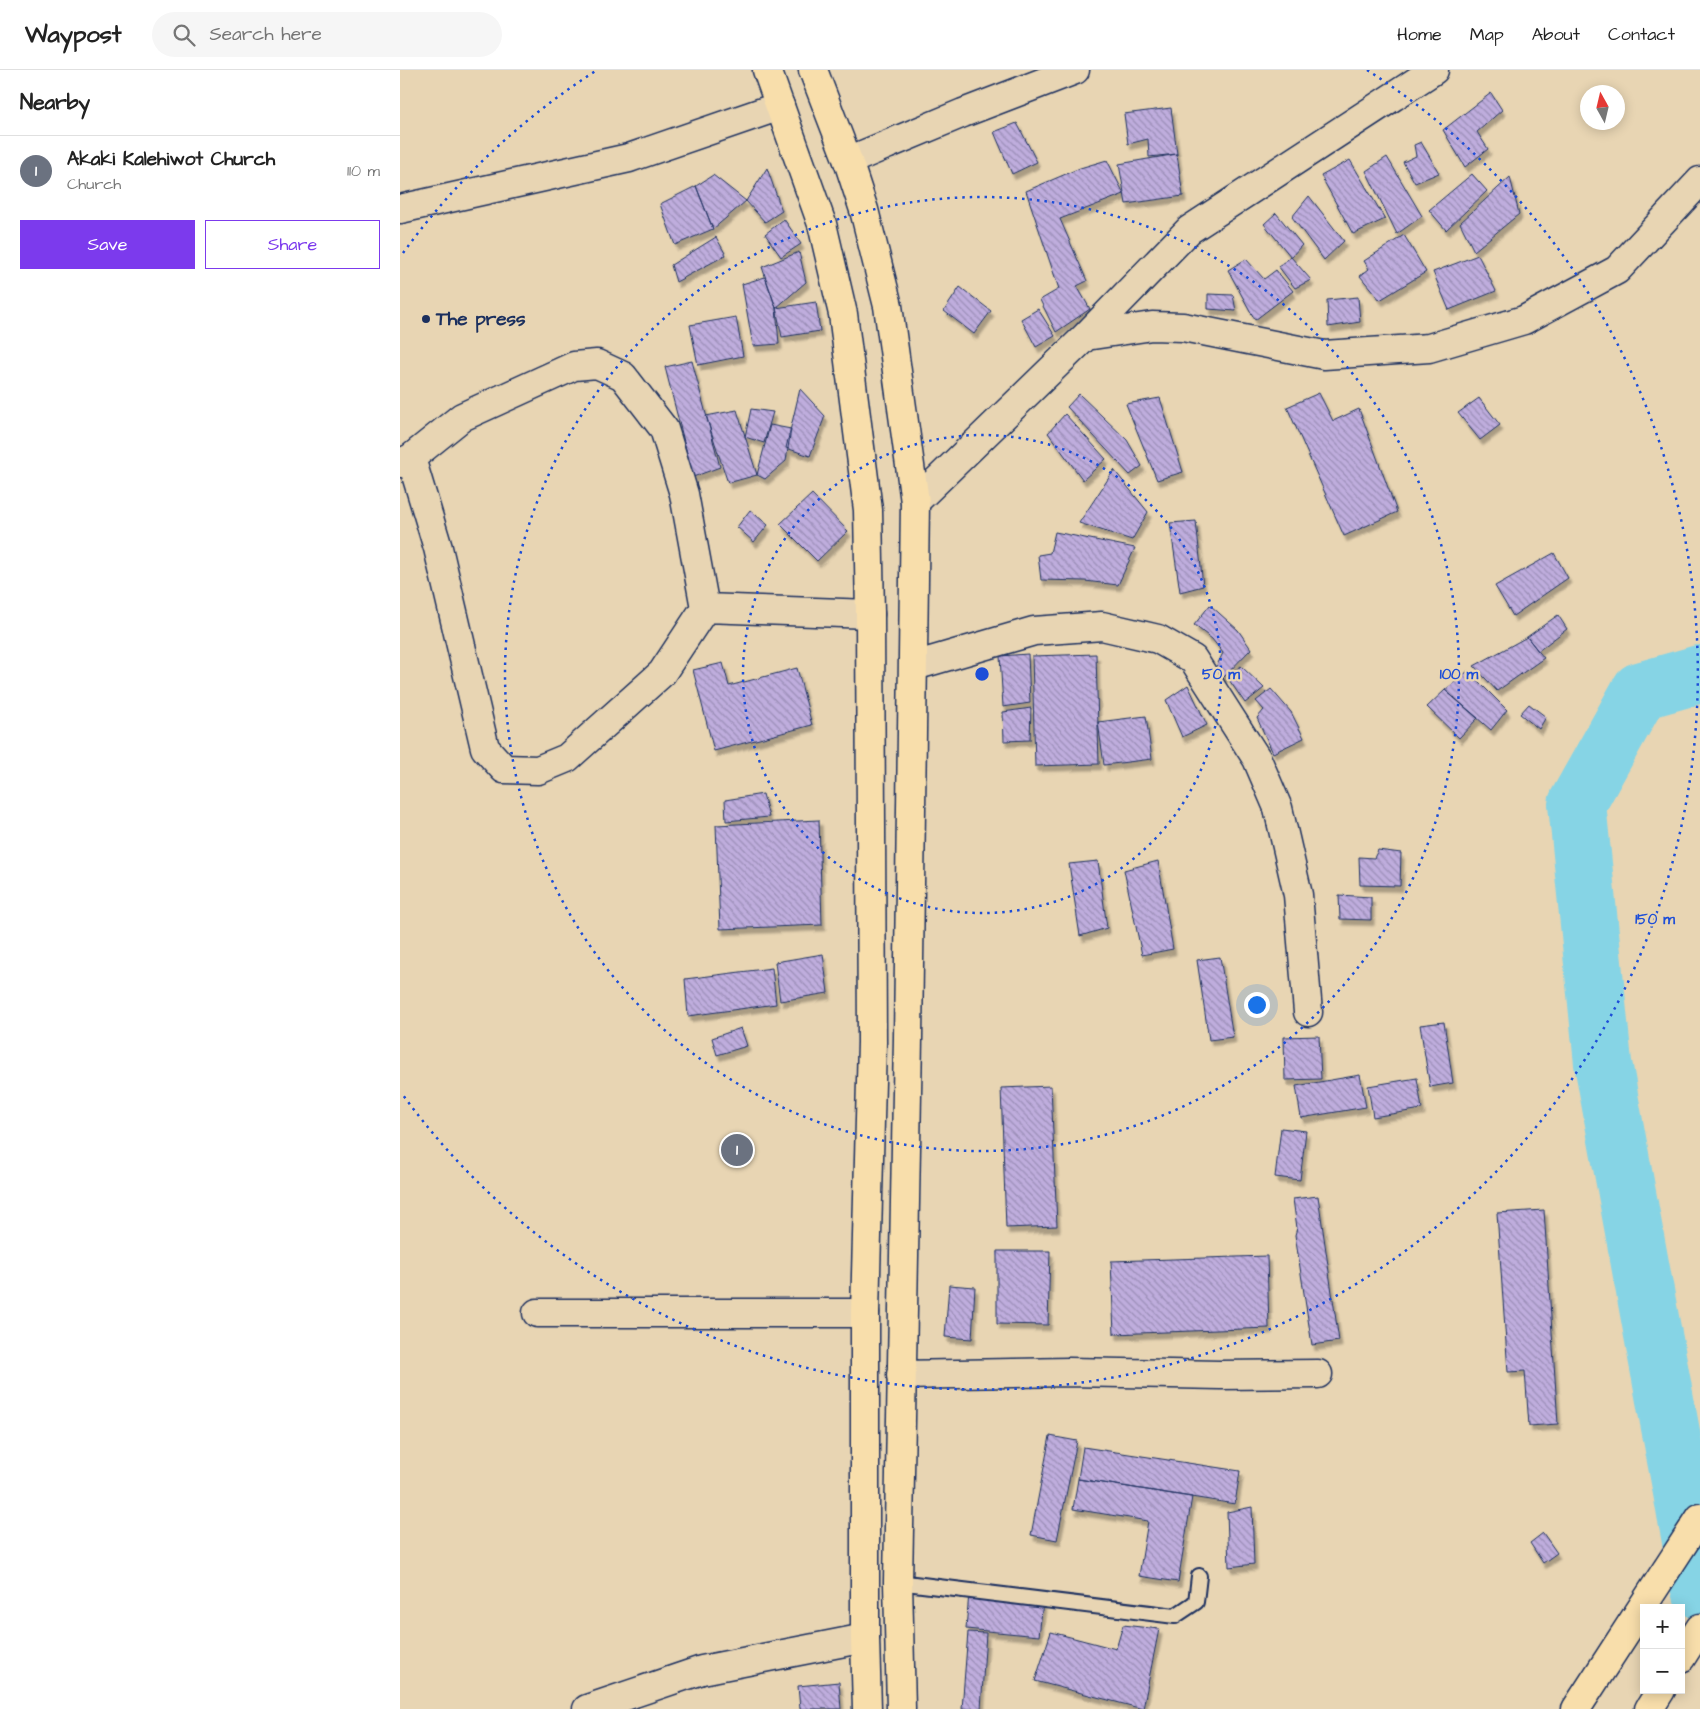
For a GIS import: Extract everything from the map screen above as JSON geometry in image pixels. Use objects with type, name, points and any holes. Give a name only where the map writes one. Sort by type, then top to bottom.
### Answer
[{"type":"main road","points":[[767,70],[822,224],[844,314],[868,510],[872,1042],[865,1313],[865,1638],[867,1709]]},
{"type":"main road","points":[[812,70],[848,161],[864,210],[888,306],[915,502],[914,666],[898,1582],[901,1709]]},
{"type":"main road","points":[[1576,1709],[1700,1518]]},
{"type":"main road","points":[[1685,1652],[1700,1628]]},
{"type":"main road","points":[[1649,1709],[1658,1694]]},
{"type":"street","points":[[848,161],[1075,70]]},
{"type":"street","points":[[915,502],[1086,336],[1189,230],[1434,70]]},
{"type":"street","points":[[401,203],[629,158],[780,106]]},
{"type":"street","points":[[1086,336],[1152,326],[1183,327],[1324,354],[1429,348],[1524,320],[1617,270],[1700,181]]},
{"type":"street","points":[[597,364],[623,376],[664,429],[684,494],[705,608],[662,673],[567,758],[538,770],[504,769],[485,748],[438,548],[405,460],[462,417],[574,366],[597,364]]},
{"type":"street","points":[[705,608],[870,614]]},
{"type":"street","points":[[914,666],[1034,631],[1102,626],[1158,639],[1193,659],[1257,759],[1278,808],[1298,895],[1308,1012]]},
{"type":"street","points":[[537,1313],[865,1313]]},
{"type":"street","points":[[901,1375],[1070,1372],[1220,1375],[1318,1374]]},
{"type":"street","points":[[587,1709],[702,1670],[865,1638]]},
{"type":"lane","points":[[898,1582],[1175,1616],[1196,1602],[1199,1576]]},
{"type":"building","points":[[1491,93],[1502,110],[1477,132],[1488,149],[1465,167],[1443,130]]},
{"type":"building","points":[[1171,108],[1177,154],[1149,157],[1148,139],[1128,144],[1124,114]]},
{"type":"building","points":[[1017,123],[1037,162],[1012,174],[994,132]]},
{"type":"building","points":[[1421,142],[1439,173],[1415,183],[1403,162],[1416,156],[1414,145]]},
{"type":"building","points":[[1177,154],[1183,196],[1126,204],[1119,164]]},
{"type":"building","points":[[1387,157],[1422,216],[1397,234],[1366,171]]},
{"type":"building","points":[[1107,160],[1124,194],[1060,219],[1087,281],[1077,286],[1090,309],[1056,332],[1040,300],[1059,289],[1026,191],[1080,168]]},
{"type":"building","points":[[1350,160],[1385,219],[1353,234],[1321,176]]},
{"type":"building","points":[[767,168],[782,211],[765,222],[746,201]]},
{"type":"building","points":[[1472,174],[1487,191],[1446,230],[1429,210]]},
{"type":"building","points":[[713,175],[746,201],[713,229],[696,186]]},
{"type":"building","points":[[1510,177],[1519,214],[1474,251],[1460,223]]},
{"type":"building","points":[[696,186],[713,229],[675,245],[660,204]]},
{"type":"building","points":[[1309,196],[1344,241],[1324,260],[1292,217]]},
{"type":"building","points":[[1276,213],[1302,245],[1291,257],[1264,224]]},
{"type":"building","points":[[784,219],[801,244],[781,257],[765,234]]},
{"type":"building","points":[[1404,235],[1426,272],[1380,300],[1360,276],[1369,269],[1364,261]]},
{"type":"building","points":[[716,237],[726,255],[676,282],[671,265]]},
{"type":"building","points":[[799,252],[806,282],[776,308],[762,267]]},
{"type":"building","points":[[1478,255],[1496,291],[1449,310],[1433,272]]},
{"type":"building","points":[[1291,257],[1311,280],[1295,288],[1278,266]]},
{"type":"building","points":[[1246,259],[1264,279],[1276,270],[1293,291],[1255,320],[1228,270]]},
{"type":"building","points":[[765,277],[776,308],[779,344],[753,346],[742,284]]},
{"type":"building","points":[[960,287],[991,311],[974,334],[944,311]]},
{"type":"building","points":[[1208,294],[1233,295],[1236,311],[1208,309]]},
{"type":"building","points":[[1358,297],[1360,322],[1328,327],[1327,300]]},
{"type":"building","points":[[816,302],[820,331],[782,337],[776,308]]},
{"type":"building","points":[[1038,309],[1055,336],[1036,347],[1021,319]]},
{"type":"building","points":[[736,317],[743,356],[698,365],[690,325]]},
{"type":"building","points":[[692,361],[720,467],[693,477],[665,367]]},
{"type":"building","points":[[800,389],[825,416],[810,456],[786,448]]},
{"type":"building","points":[[1319,393],[1333,421],[1359,409],[1397,512],[1344,536],[1287,407]]},
{"type":"building","points":[[1079,394],[1127,440],[1142,466],[1130,475],[1067,407]]},
{"type":"building","points":[[1160,398],[1183,472],[1157,480],[1126,404]]},
{"type":"building","points":[[1479,398],[1500,425],[1480,440],[1458,413]]},
{"type":"building","points":[[751,409],[773,412],[764,443],[745,437]]},
{"type":"building","points":[[737,410],[757,475],[728,483],[706,416]]},
{"type":"building","points":[[1065,414],[1106,459],[1083,480],[1048,433]]},
{"type":"building","points":[[770,425],[791,429],[786,461],[765,479],[757,475]]},
{"type":"building","points":[[1114,470],[1148,512],[1132,540],[1079,523]]},
{"type":"building","points":[[812,494],[848,531],[817,561],[780,524]]},
{"type":"building","points":[[750,510],[768,525],[754,542],[737,527]]},
{"type":"building","points":[[1196,521],[1203,586],[1180,592],[1170,523]]},
{"type":"building","points":[[1055,532],[1135,548],[1118,585],[1085,581],[1041,580],[1038,555],[1050,553]]},
{"type":"building","points":[[1554,553],[1568,578],[1513,616],[1495,586]]},
{"type":"building","points":[[1210,605],[1238,630],[1251,649],[1221,680],[1214,671],[1223,653],[1212,639],[1194,625]]},
{"type":"building","points":[[1558,615],[1567,629],[1538,651],[1527,637]]},
{"type":"building","points":[[1527,637],[1544,658],[1497,691],[1474,666]]},
{"type":"building","points":[[1028,654],[1030,703],[1003,707],[1000,656]]},
{"type":"building","points":[[1096,654],[1099,764],[1035,766],[1032,656]]},
{"type":"building","points":[[723,663],[729,686],[797,668],[812,725],[714,751],[693,670]]},
{"type":"building","points":[[1241,666],[1264,688],[1245,703],[1227,677]]},
{"type":"building","points":[[1468,671],[1507,710],[1491,730],[1445,690]]},
{"type":"building","points":[[1188,685],[1207,725],[1182,737],[1166,700]]},
{"type":"building","points":[[1271,689],[1291,712],[1304,738],[1273,753],[1257,718],[1264,710],[1256,701]]},
{"type":"building","points":[[1445,690],[1478,718],[1459,738],[1427,707]]},
{"type":"building","points":[[1529,704],[1546,717],[1539,729],[1520,714]]},
{"type":"building","points":[[1031,708],[1030,740],[1004,741],[1003,712]]},
{"type":"building","points":[[1146,716],[1152,759],[1104,765],[1098,722]]},
{"type":"building","points":[[763,794],[769,817],[726,821],[725,800]]},
{"type":"building","points":[[819,820],[822,925],[720,929],[716,825]]},
{"type":"building","points":[[1378,850],[1401,853],[1400,886],[1360,885],[1359,857],[1374,858]]},
{"type":"building","points":[[1098,861],[1107,928],[1080,936],[1069,864]]},
{"type":"building","points":[[1158,861],[1173,949],[1142,955],[1124,870]]},
{"type":"building","points":[[1339,895],[1371,897],[1371,920],[1340,919]]},
{"type":"building","points":[[823,954],[828,993],[780,1001],[775,962]]},
{"type":"building","points":[[1220,957],[1233,1037],[1209,1040],[1197,960]]},
{"type":"building","points":[[772,968],[776,1004],[688,1016],[685,979]]},
{"type":"building","points":[[1444,1022],[1453,1083],[1430,1087],[1420,1025]]},
{"type":"building","points":[[741,1028],[747,1046],[717,1055],[712,1038]]},
{"type":"building","points":[[1319,1036],[1321,1079],[1285,1080],[1284,1037]]},
{"type":"building","points":[[1360,1075],[1366,1107],[1301,1118],[1296,1086]]},
{"type":"building","points":[[1417,1078],[1422,1109],[1373,1117],[1368,1086]]},
{"type":"building","points":[[1051,1086],[1057,1226],[1006,1228],[1001,1088]]},
{"type":"building","points":[[1281,1128],[1306,1131],[1300,1180],[1275,1177]]},
{"type":"building","points":[[1318,1196],[1339,1341],[1312,1345],[1295,1235],[1297,1228],[1293,1199]]},
{"type":"building","points":[[1544,1210],[1558,1424],[1529,1426],[1525,1371],[1508,1372],[1497,1213]]},
{"type":"building","points":[[997,1251],[1050,1251],[1048,1325],[997,1324]]},
{"type":"building","points":[[1267,1256],[1269,1328],[1114,1334],[1111,1261]]},
{"type":"building","points":[[949,1285],[975,1287],[972,1339],[945,1337]]},
{"type":"building","points":[[1050,1436],[1077,1441],[1057,1540],[1031,1535]]},
{"type":"building","points":[[1083,1447],[1240,1471],[1235,1504],[1078,1479]]},
{"type":"building","points":[[1078,1479],[1192,1497],[1178,1582],[1139,1576],[1148,1521],[1073,1509]]},
{"type":"building","points":[[1252,1507],[1254,1564],[1229,1567],[1227,1512]]},
{"type":"building","points":[[1543,1533],[1557,1553],[1543,1563],[1530,1543]]},
{"type":"building","points":[[969,1593],[1043,1602],[1039,1636],[966,1629]]},
{"type":"building","points":[[1123,1625],[1159,1629],[1143,1709],[1035,1681],[1051,1632],[1116,1649]]},
{"type":"building","points":[[968,1632],[986,1633],[981,1709],[962,1709]]},
{"type":"building","points":[[839,1682],[841,1709],[800,1709],[798,1686]]},
{"type":"waterway","points":[[1700,674],[1640,691],[1577,804],[1603,1063],[1700,1590]]},
{"type":"place","name":"The press","points":[[426,319]]},
{"type":"place","name":"Akaki Kalehiwot Church","points":[[737,1150]]}]
